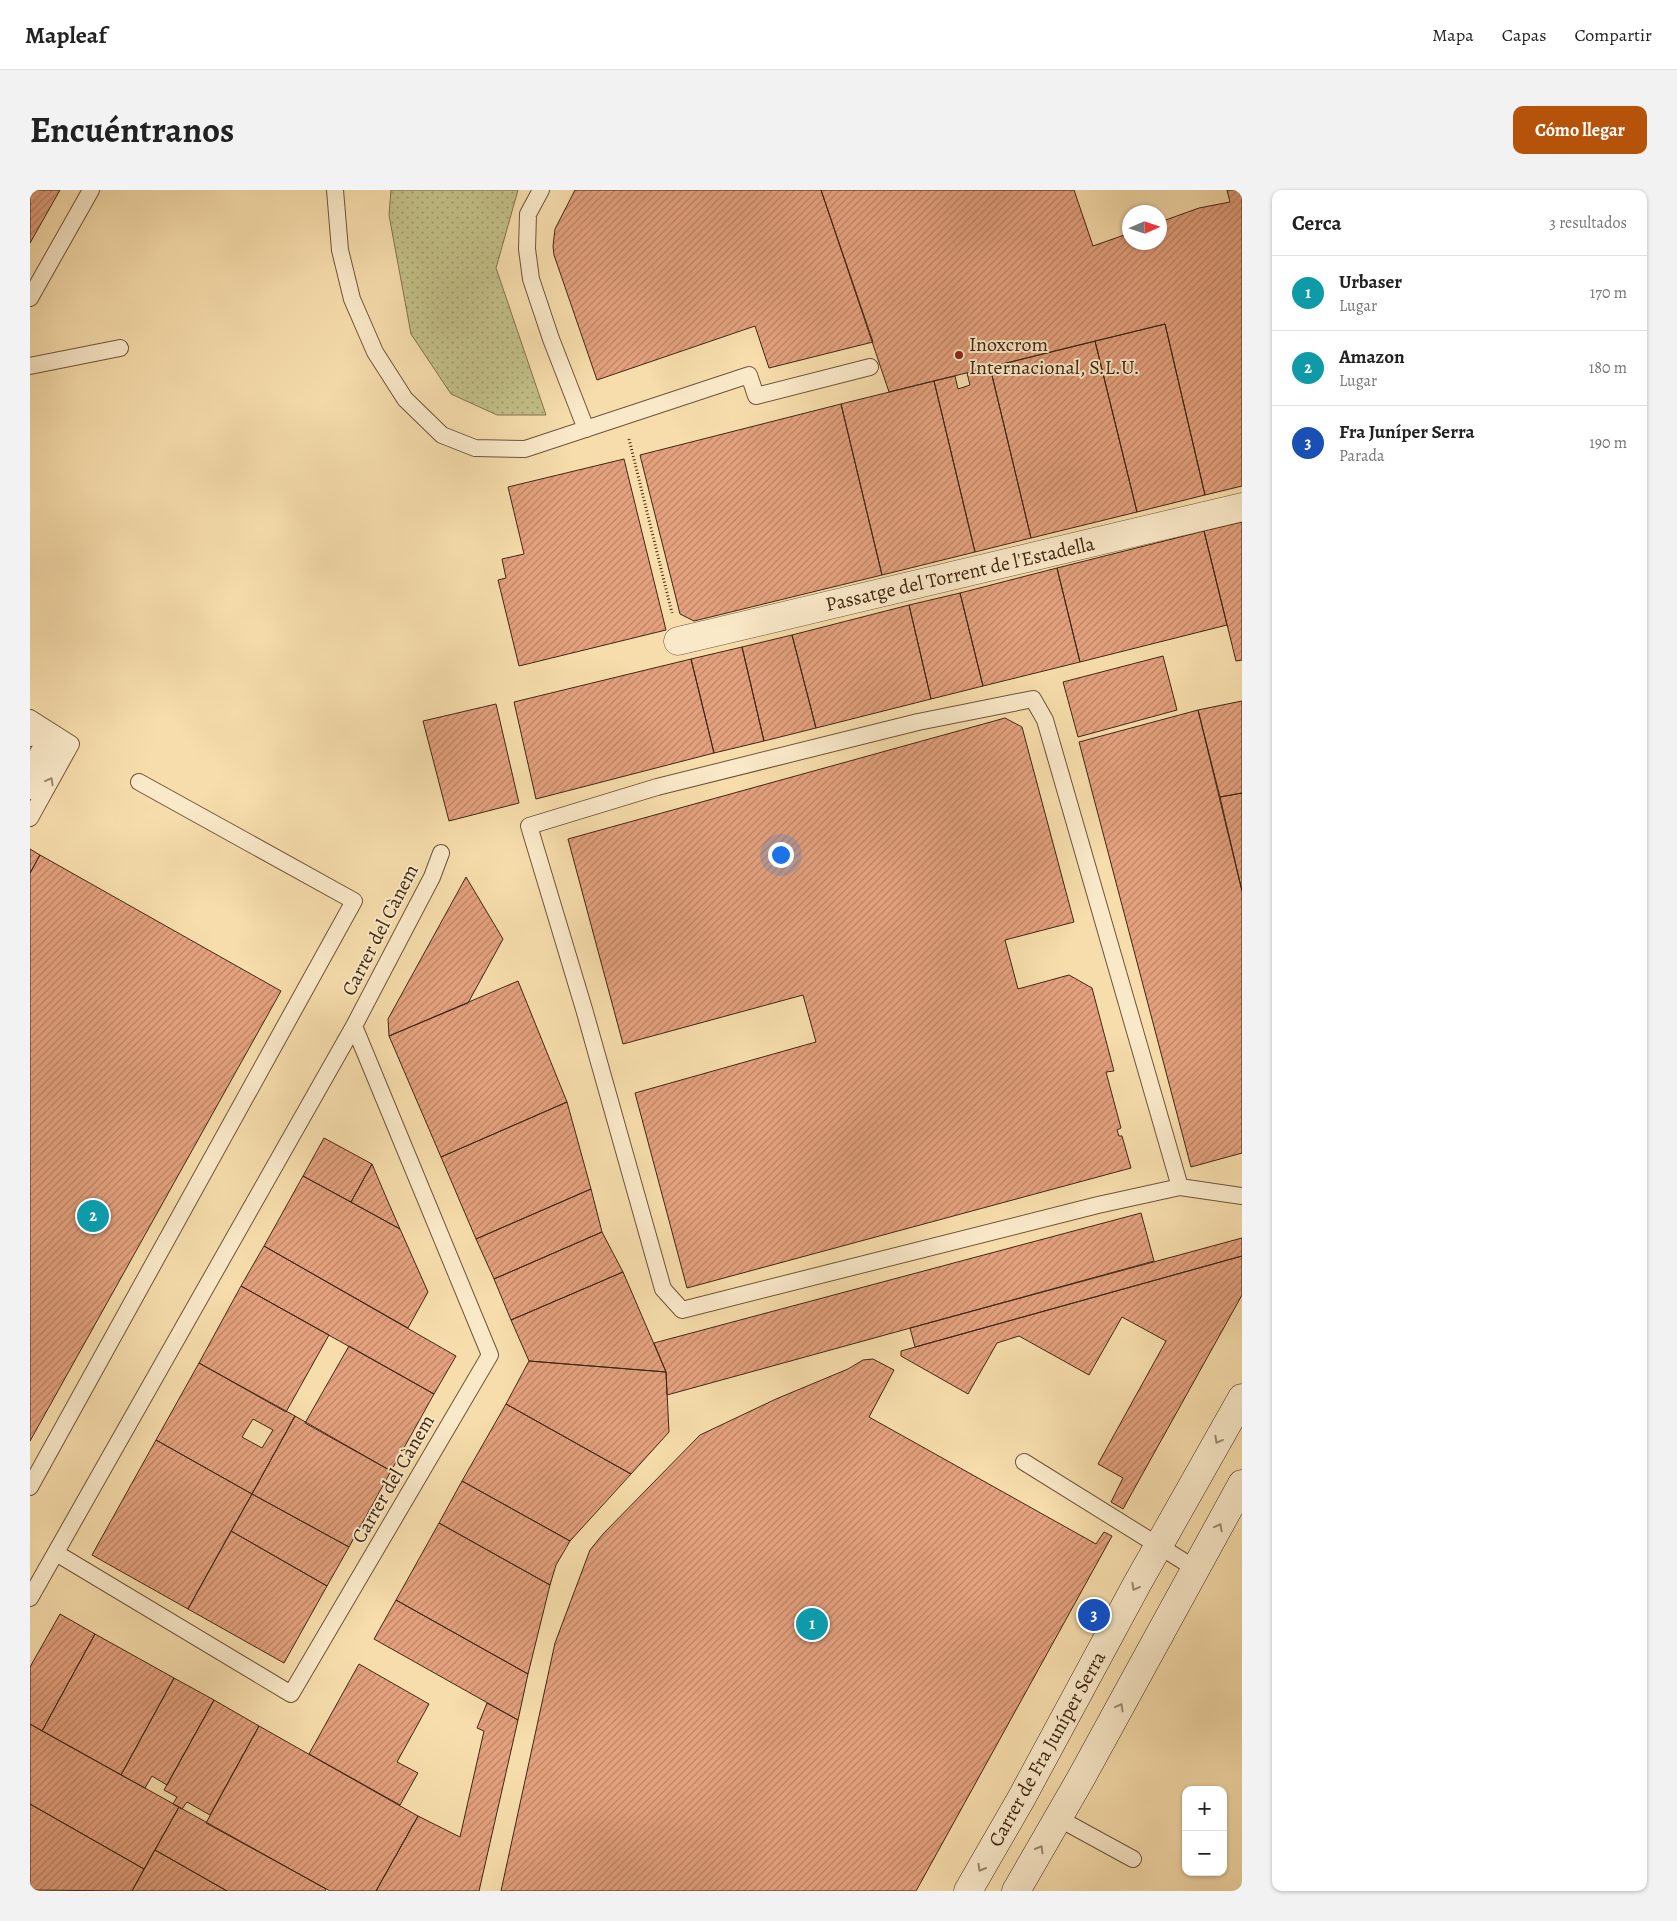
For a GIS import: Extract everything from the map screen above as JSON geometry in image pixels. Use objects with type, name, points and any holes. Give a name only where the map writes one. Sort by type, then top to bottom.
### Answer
[{"type":"street","name":"Passatge del Torrent de l'Estadella","points":[[678,640],[1242,507]]},
{"type":"street","name":"Carrer de Fra Juníper Serra","points":[[968,1891],[1022,1799],[1159,1545],[1242,1398]]},
{"type":"street","points":[[1016,1891],[1085,1772],[1242,1484]]},
{"type":"lane","points":[[30,298],[91,190]]},
{"type":"lane","points":[[335,190],[342,258],[352,299],[375,352],[405,399],[442,435],[475,448],[525,449],[749,375],[756,396],[870,367]]},
{"type":"lane","points":[[541,190],[528,214],[527,249],[531,278],[551,339],[586,429]]},
{"type":"lane","points":[[30,366],[120,348]]},
{"type":"lane","points":[[1180,1187],[1045,720],[1034,699],[918,722],[657,787],[529,826],[584,1009],[663,1289],[682,1310],[1098,1205],[1180,1187],[1242,1196]]},
{"type":"lane","points":[[30,738],[45,728]]},
{"type":"lane","points":[[30,767],[45,728]]},
{"type":"lane","points":[[30,791],[45,728]]},
{"type":"lane","points":[[30,818],[71,744],[45,728]]},
{"type":"lane","points":[[30,1487],[354,901],[138,782]]},
{"type":"lane","name":"Carrer del Cànem","points":[[30,1598],[354,1026],[432,877],[441,853]]},
{"type":"lane","name":"Carrer del Cànem","points":[[56,1553],[291,1694],[490,1355],[354,1026]]},
{"type":"lane","points":[[1024,1462],[1196,1569]]},
{"type":"lane","points":[[1058,1818],[1132,1859]]},
{"type":"path","points":[[624,417],[678,640]]},
{"type":"shaded area","points":[[391,190],[518,190],[496,268],[546,415],[497,415],[451,394],[411,334],[389,215]]},
{"type":"building","points":[[30,190],[60,190],[30,243]]},
{"type":"building","points":[[575,190],[821,190],[873,342],[769,368],[755,326],[597,380],[554,255],[555,229]]},
{"type":"building","name":"Inoxcrom Internacional, S.L.U.","points":[[821,190],[1074,190],[1093,246],[1122,236],[1122,250],[1167,250],[1167,219],[1199,208],[1230,202],[1227,190],[1242,190],[1242,486],[1205,495],[1165,324],[889,392]]},
{"type":"building","points":[[1165,324],[1205,495],[1137,512],[1095,341]]},
{"type":"building","points":[[1095,341],[1137,512],[1031,538],[990,367]]},
{"type":"building","points":[[990,367],[1031,538],[975,552],[934,381],[955,376],[958,389],[970,385],[967,373]]},
{"type":"building","points":[[934,381],[975,552],[882,575],[841,404]]},
{"type":"building","points":[[841,404],[882,575],[694,621],[680,614],[640,455]]},
{"type":"building","points":[[624,459],[666,630],[519,666],[498,580],[506,578],[502,559],[524,554],[508,487]]},
{"type":"building","points":[[1242,522],[1242,660],[1236,661],[1204,531]]},
{"type":"building","points":[[1204,531],[1227,625],[1080,662],[1057,568]]},
{"type":"building","points":[[1057,568],[1080,662],[983,686],[960,593]]},
{"type":"building","points":[[960,593],[983,686],[931,699],[909,605]]},
{"type":"building","points":[[909,605],[931,699],[816,728],[792,635]]},
{"type":"building","points":[[792,635],[816,728],[764,741],[742,647]]},
{"type":"building","points":[[742,647],[764,741],[714,753],[691,659]]},
{"type":"building","points":[[1163,656],[1177,710],[1078,737],[1063,682]]},
{"type":"building","points":[[691,659],[714,753],[536,799],[514,702]]},
{"type":"building","points":[[1242,701],[1242,793],[1220,797],[1198,710]]},
{"type":"building","points":[[496,704],[519,803],[449,821],[423,721]]},
{"type":"building","points":[[1198,710],[1242,891],[1242,1153],[1191,1167],[1079,742]]},
{"type":"building","points":[[1005,718],[1022,727],[1074,922],[1005,940],[1018,989],[1069,975],[1092,988],[1114,1071],[1106,1072],[1121,1128],[1117,1130],[1119,1136],[1122,1136],[1131,1168],[687,1288],[635,1093],[816,1042],[803,995],[623,1044],[568,839]]},
{"type":"building","points":[[1242,793],[1242,891],[1220,797]]},
{"type":"building","points":[[30,849],[40,855],[30,873]]},
{"type":"building","points":[[40,855],[281,991],[30,1441],[30,873]]},
{"type":"building","points":[[466,877],[503,939],[468,1003],[389,1036],[388,1019]]},
{"type":"building","points":[[518,981],[567,1102],[441,1157],[389,1036]]},
{"type":"building","points":[[567,1102],[591,1189],[476,1239],[441,1157]]},
{"type":"building","points":[[324,1138],[372,1164],[351,1202],[303,1176]]},
{"type":"building","points":[[372,1164],[386,1197],[400,1229],[351,1202]]},
{"type":"building","points":[[303,1176],[400,1229],[428,1292],[408,1328],[264,1246]]},
{"type":"building","points":[[591,1189],[602,1232],[494,1279],[476,1239]]},
{"type":"building","points":[[1141,1213],[1154,1261],[667,1395],[666,1372],[654,1343]]},
{"type":"building","points":[[602,1232],[623,1272],[511,1320],[494,1279]]},
{"type":"building","points":[[1242,1238],[1242,1256],[915,1347],[910,1328]]},
{"type":"building","points":[[264,1246],[456,1356],[434,1394],[241,1286]]},
{"type":"building","points":[[1242,1256],[1242,1295],[1123,1509],[1111,1502],[1123,1478],[1098,1464],[1166,1341],[1122,1317],[1089,1375],[1019,1336],[997,1343],[968,1394],[901,1356],[901,1351]]},
{"type":"building","points":[[623,1272],[666,1372],[529,1361],[511,1320]]},
{"type":"building","points":[[241,1286],[329,1335],[286,1412],[199,1363]]},
{"type":"building","points":[[349,1346],[434,1394],[391,1471],[305,1423]]},
{"type":"building","points":[[873,1359],[894,1370],[869,1417],[1096,1544],[1104,1532],[1112,1536],[916,1891],[501,1891],[555,1643],[590,1550],[603,1534],[700,1435],[776,1399],[848,1369],[863,1360]]},
{"type":"building","points":[[529,1361],[666,1372],[669,1432],[631,1474],[506,1404]]},
{"type":"building","points":[[199,1363],[295,1416],[252,1494],[156,1440]],"holes":[[[253,1419],[273,1430],[262,1448],[242,1437]]]},
{"type":"building","points":[[506,1404],[631,1474],[570,1541],[462,1481]]},
{"type":"building","points":[[295,1416],[391,1471],[349,1547],[252,1494]]},
{"type":"building","points":[[156,1440],[252,1494],[188,1609],[92,1555]]},
{"type":"building","points":[[462,1481],[570,1541],[556,1565],[550,1585],[439,1523]]},
{"type":"building","points":[[252,1494],[349,1547],[327,1586],[231,1531]]},
{"type":"building","points":[[439,1523],[550,1585],[528,1674],[396,1600]]},
{"type":"building","points":[[231,1531],[327,1586],[284,1663],[188,1609]]},
{"type":"building","points":[[396,1600],[528,1674],[518,1720],[374,1639]]},
{"type":"building","points":[[60,1614],[95,1634],[42,1731],[30,1724],[30,1667]]},
{"type":"building","points":[[95,1634],[174,1678],[121,1775],[42,1731]]},
{"type":"building","points":[[359,1664],[429,1704],[397,1762],[418,1773],[400,1805],[309,1754]]},
{"type":"building","points":[[174,1678],[214,1700],[167,1785],[152,1776],[145,1788],[121,1775]]},
{"type":"building","points":[[214,1700],[259,1726],[210,1815],[187,1802],[182,1809],[173,1804],[177,1797],[164,1790]]},
{"type":"building","points":[[487,1703],[518,1720],[479,1891],[376,1891],[418,1816],[460,1837],[484,1731],[477,1728]]},
{"type":"building","points":[[30,1724],[179,1807],[144,1869],[30,1804]]},
{"type":"building","points":[[259,1726],[418,1816],[376,1891],[330,1891],[206,1823]]},
{"type":"building","points":[[30,1804],[144,1869],[132,1891],[30,1890]]},
{"type":"building","points":[[179,1807],[326,1889],[325,1891],[227,1891],[155,1850]]},
{"type":"building","points":[[155,1850],[227,1891],[132,1891]]},
{"type":"place","name":"Inoxcrom Internacional, S.L.U.","points":[[959,355]]},
{"type":"place","name":"Amazon","points":[[93,1216]]},
{"type":"place","name":"Fra Juníper Serra","points":[[1094,1615]]},
{"type":"place","name":"Urbaser","points":[[812,1624]]}]
